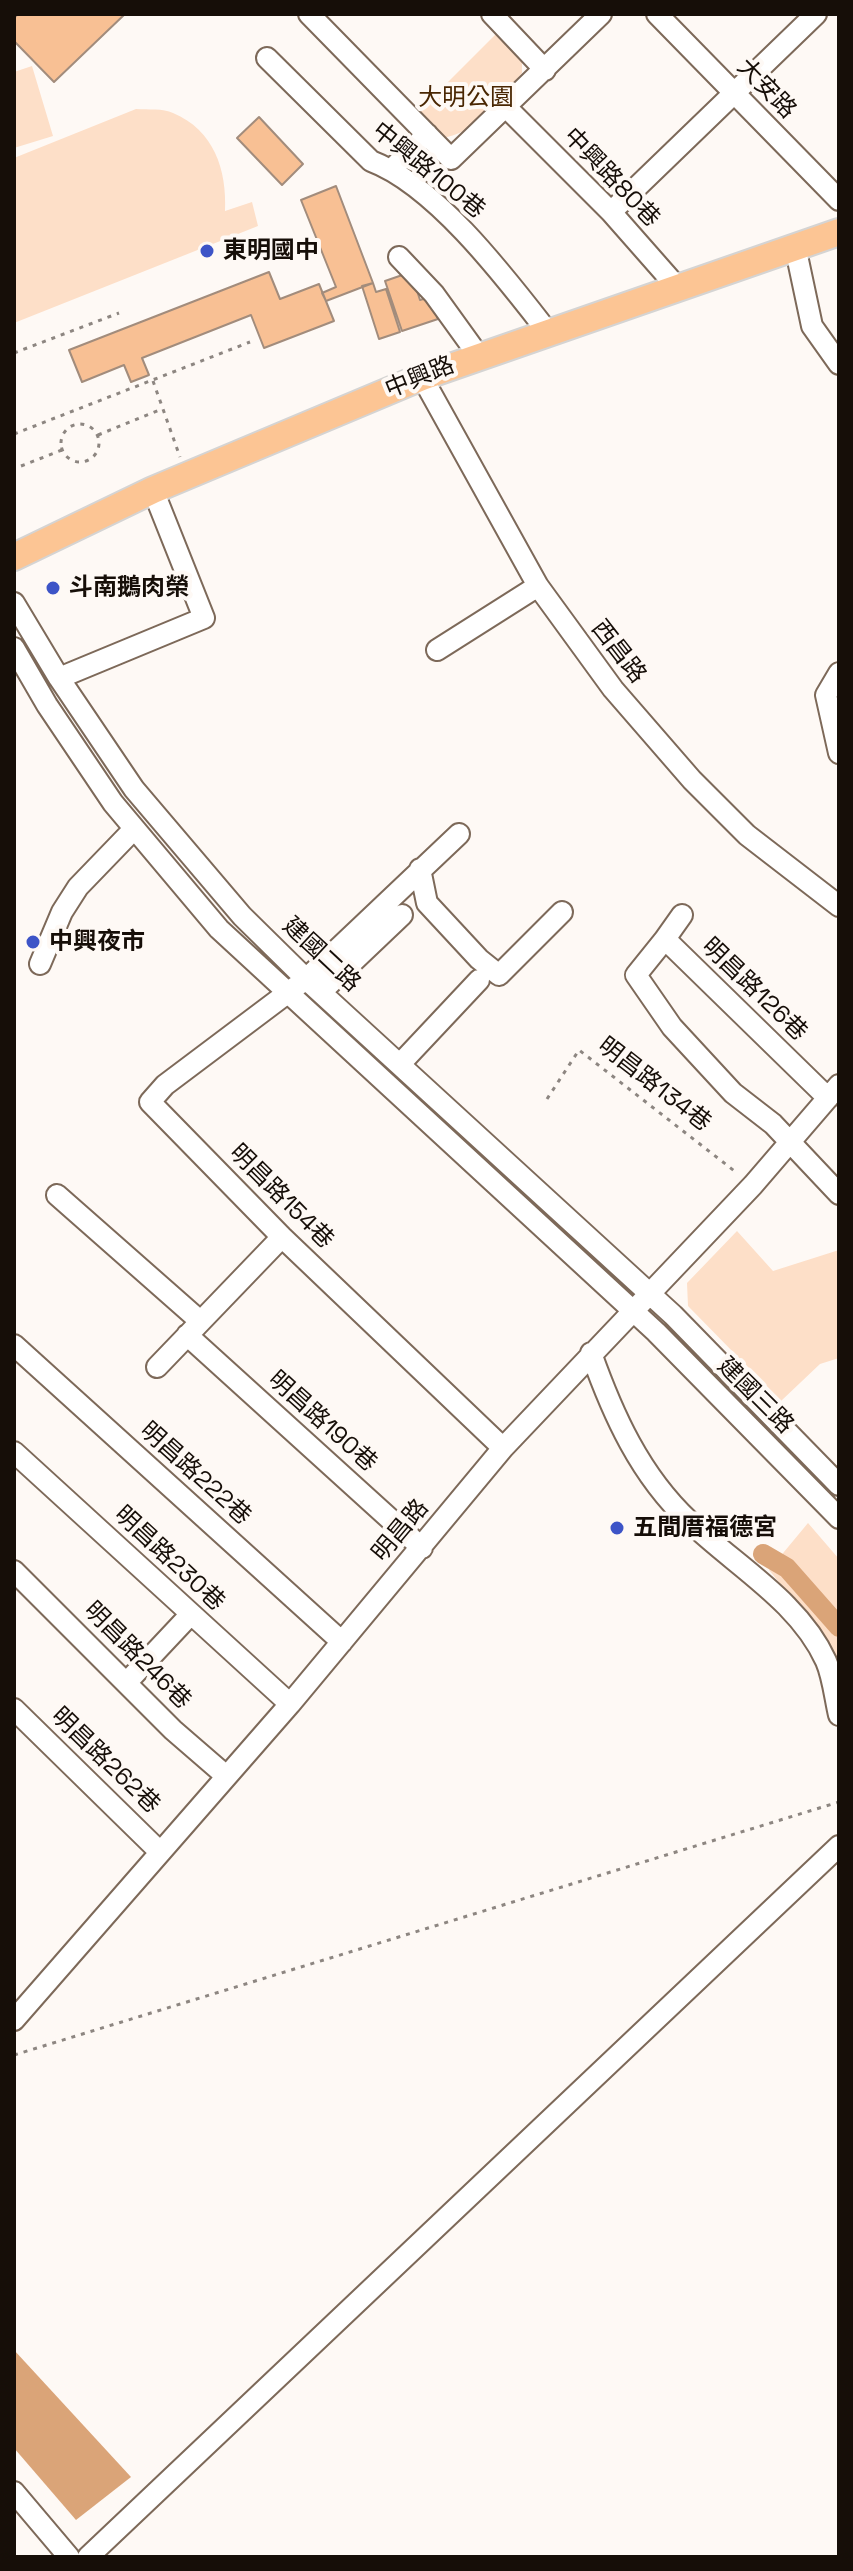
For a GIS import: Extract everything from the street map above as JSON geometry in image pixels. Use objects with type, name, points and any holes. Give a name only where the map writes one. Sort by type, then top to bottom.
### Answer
[{"type":"main road","name":"中興路","points":[[14,557],[187,475],[422,377],[839,232]]},
{"type":"street","points":[[309,14],[451,159],[601,14]]},
{"type":"street","points":[[492,14],[545,70]]},
{"type":"street","name":"大安路","points":[[657,14],[839,200]]},
{"type":"street","points":[[611,212],[816,14]]},
{"type":"street","name":"中興路100巷","points":[[267,58],[371,161],[392,169],[464,232],[547,331]]},
{"type":"street","name":"中興路80巷","points":[[506,107],[611,212],[677,287]]},
{"type":"street","points":[[392,169],[427,134]]},
{"type":"street","points":[[795,246],[812,326],[835,351]]},
{"type":"street","points":[[399,257],[434,294],[478,355]]},
{"type":"street","name":"西昌路","points":[[422,377],[538,586],[613,689],[692,780],[747,835],[839,906]]},
{"type":"street","points":[[59,678],[204,618],[153,490]]},
{"type":"street","points":[[437,650],[538,586]]},
{"type":"street","name":"建國二路","points":[[14,603],[59,678],[134,789],[242,916],[314,986],[650,1293]]},
{"type":"street","points":[[14,648],[47,705],[134,829],[219,929],[633,1310]]},
{"type":"street","points":[[839,673],[826,695],[839,753]]},
{"type":"street","points":[[40,964],[62,912],[78,887],[134,829]]},
{"type":"street","points":[[314,986],[420,869],[459,834]]},
{"type":"street","points":[[420,869],[427,903],[499,975],[562,912]]},
{"type":"street","points":[[286,993],[314,986],[402,915]]},
{"type":"street","name":"明昌路126巷","points":[[682,915],[665,939],[833,1092]]},
{"type":"street","points":[[665,939],[636,975],[672,1027],[712,1071],[790,1141],[839,1194]]},
{"type":"street","points":[[401,1063],[479,980]]},
{"type":"street","name":"明昌路154巷","points":[[286,993],[165,1085],[150,1102],[282,1237],[503,1448]]},
{"type":"street","name":"明昌路","points":[[14,2020],[290,1704],[503,1448],[753,1185],[833,1092]]},
{"type":"street","name":"明昌路190巷","points":[[57,1195],[422,1548]]},
{"type":"street","points":[[157,1367],[282,1237]]},
{"type":"street","name":"建國三路","points":[[650,1293],[839,1485]]},
{"type":"street","name":"建國三路","points":[[633,1310],[839,1518]]},
{"type":"street","name":"明昌路222巷","points":[[14,1345],[342,1642]]},
{"type":"street","points":[[591,1353],[608,1402],[633,1450],[687,1520],[777,1598],[804,1628],[826,1661],[839,1715]]},
{"type":"street","name":"明昌路230巷","points":[[14,1452],[290,1704]]},
{"type":"street","name":"明昌路246巷","points":[[14,1571],[128,1681],[173,1730],[225,1775]]},
{"type":"street","points":[[128,1681],[190,1615]]},
{"type":"street","name":"明昌路262巷","points":[[14,1709],[159,1851]]},
{"type":"street","points":[[88,2557],[839,1846]]},
{"type":"street","points":[[14,2492],[69,2557]]},
{"type":"path","points":[[14,353],[119,313]]},
{"type":"path","points":[[14,434],[250,342]]},
{"type":"path","points":[[153,380],[187,475]]},
{"type":"path","points":[[97,435],[162,409]]},
{"type":"path","points":[[71,412],[75,425]]},
{"type":"path","points":[[75,425],[88,426],[97,435],[96,453],[87,461],[75,462],[62,450],[64,432],[75,425]]},
{"type":"path","points":[[21,466],[62,450]]},
{"type":"path","name":"明昌路134巷","points":[[547,1099],[579,1050],[753,1185]]},
{"type":"path","points":[[14,2055],[839,1802]]},
{"type":"green space","name":"大明公園","points":[[497,33],[522,55],[522,73],[476,123],[453,136],[440,138],[415,115]]},
{"type":"green space","points":[[32,66],[53,136],[14,148],[14,72]]},
{"type":"green space","points":[[136,109],[169,111],[199,130],[220,166],[225,211],[252,202],[258,226],[14,323],[14,158]]},
{"type":"green space","points":[[737,1231],[773,1271],[839,1250],[839,1358],[820,1364],[781,1401],[688,1306],[687,1283]]},
{"type":"green space","points":[[808,1523],[839,1559],[839,1670],[833,1649],[769,1570]]},
{"type":"shaded area","points":[[14,2350],[131,2477],[76,2520],[14,2448]]},
{"type":"building","points":[[18,14],[125,14],[54,82],[14,41],[14,18]]},
{"type":"building","points":[[259,117],[303,164],[282,185],[237,138]]},
{"type":"building","points":[[336,186],[373,283],[326,301],[322,293],[336,287],[301,200]]},
{"type":"building","points":[[269,272],[280,299],[319,284],[334,321],[264,348],[251,315],[142,358],[149,375],[131,382],[124,365],[82,382],[69,350]]},
{"type":"building","points":[[411,272],[420,300],[430,297],[438,319],[402,331],[385,281]]},
{"type":"building","points":[[373,283],[376,292],[386,289],[400,332],[379,339],[362,286]]},
{"type":"waterway","points":[[763,1554],[787,1568],[839,1627]]},
{"type":"place","name":"東明國中","points":[[207,251]]},
{"type":"place","name":"斗南鵝肉榮","points":[[53,588]]},
{"type":"place","name":"中興夜市","points":[[33,942]]},
{"type":"place","name":"五間厝福德宮","points":[[617,1528]]}]
